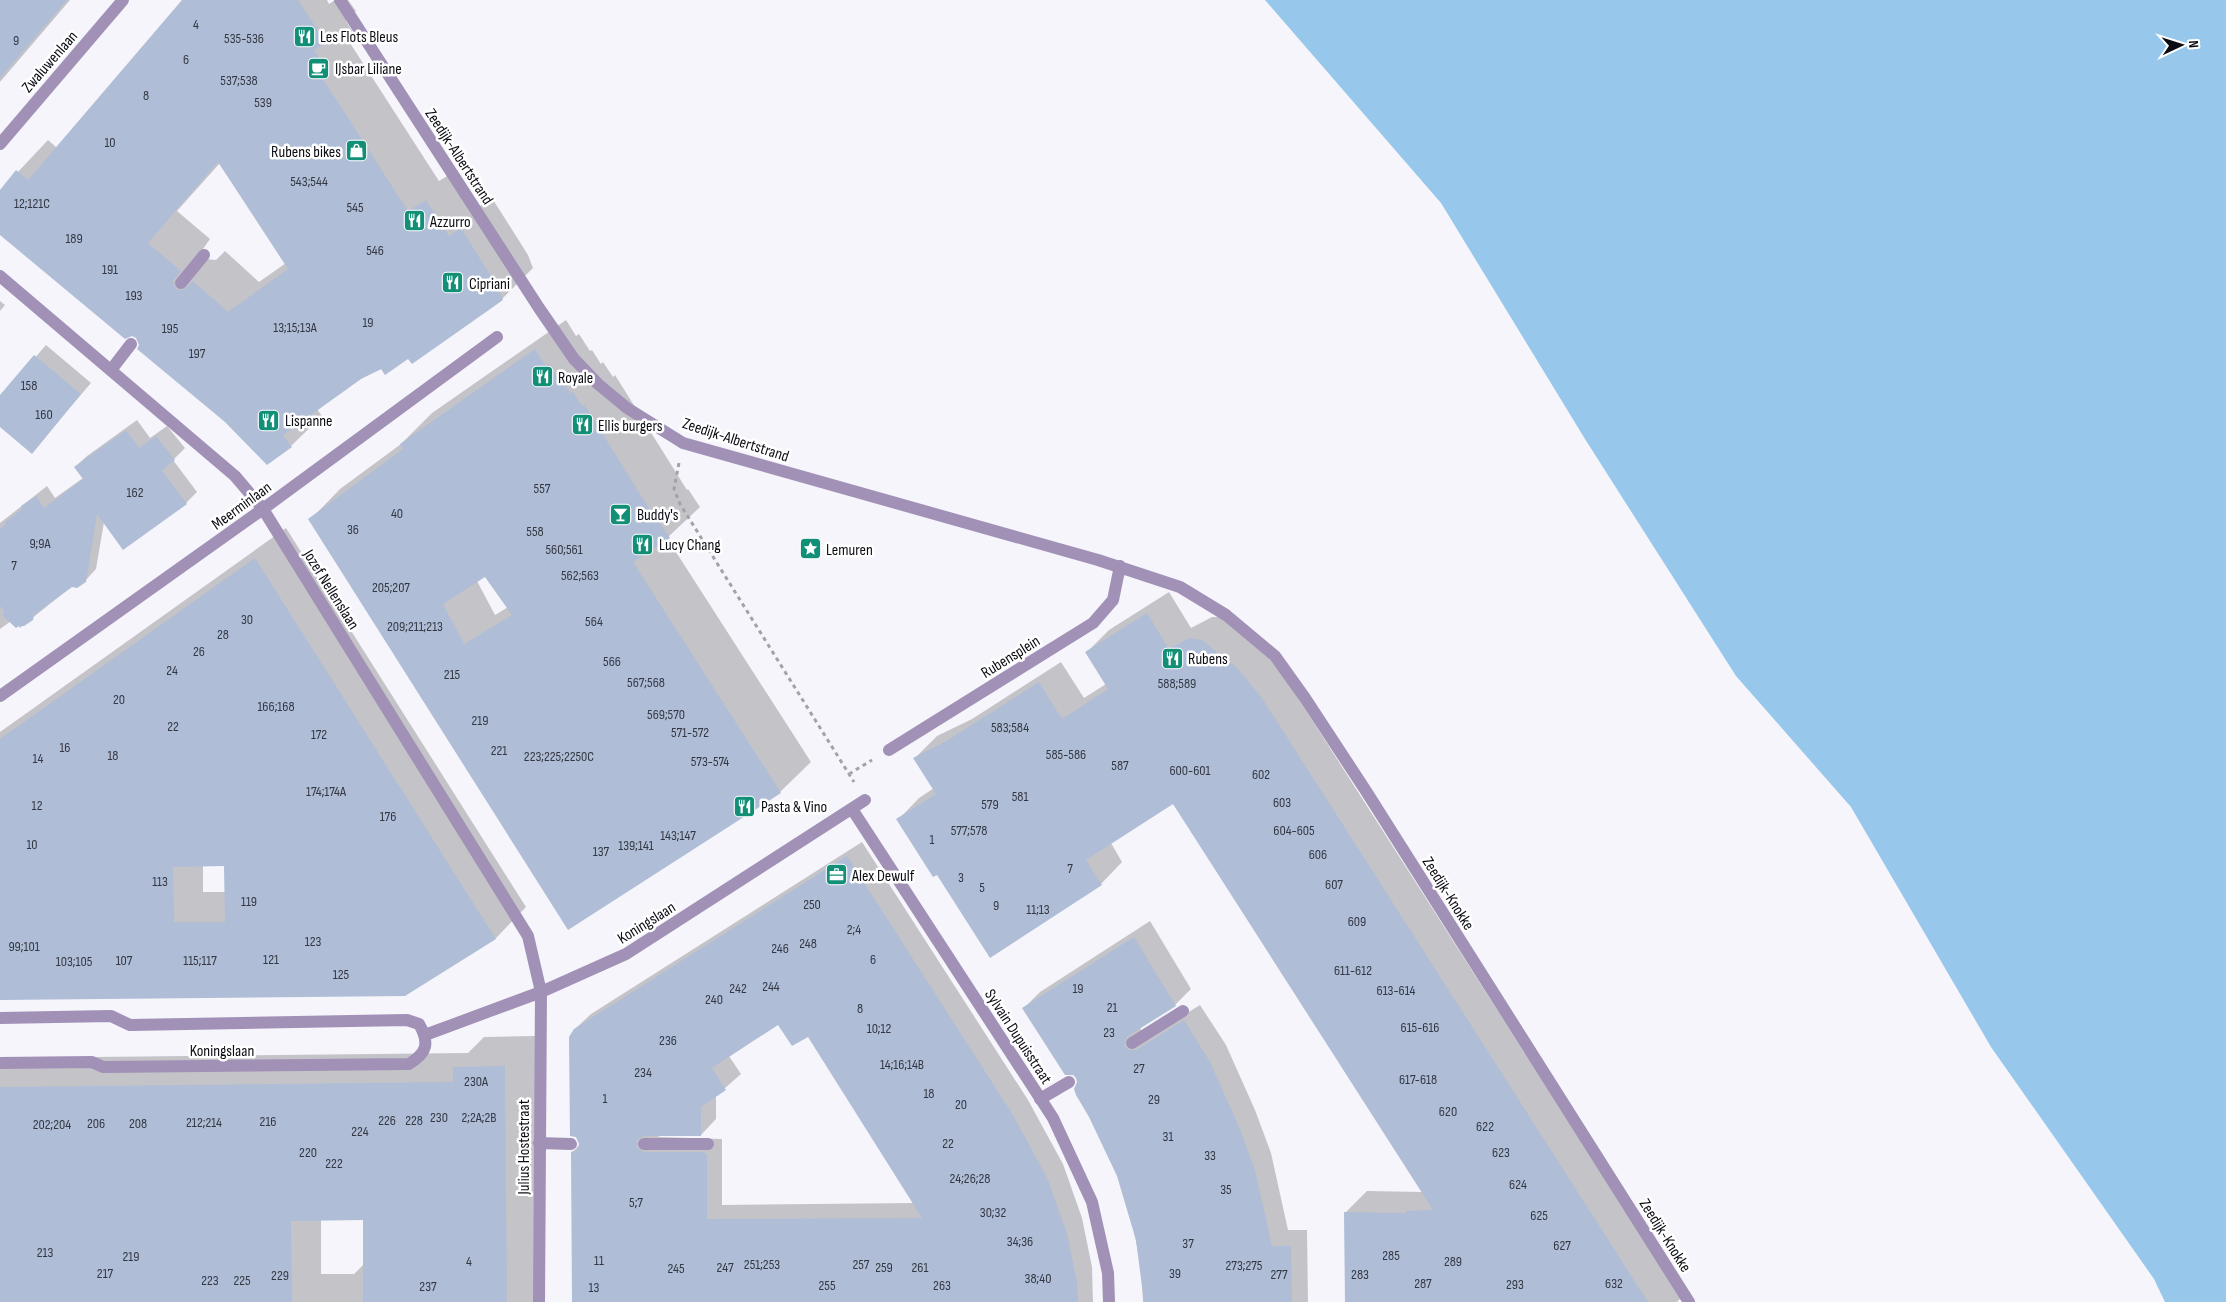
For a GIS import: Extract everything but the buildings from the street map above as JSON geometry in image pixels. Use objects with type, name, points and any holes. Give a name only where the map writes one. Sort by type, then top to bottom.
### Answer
[{"type":"street","name":"Zwaluwenlaan","points":[[0,144],[123,0]]},
{"type":"street","name":"Zeedijk-Albertstrand","points":[[340,0],[538,308],[574,359],[598,384],[627,408],[683,443],[1120,566]]},
{"type":"street","points":[[181,283],[204,255]]},
{"type":"street","name":"Jozef Nellenslaan","points":[[0,276],[235,476],[263,509],[528,936],[541,992]]},
{"type":"street","name":"Meerminlaan","points":[[0,696],[263,509],[498,337]]},
{"type":"street","points":[[110,370],[131,344]]},
{"type":"street","name":"Rubensplein","points":[[889,750],[1094,623],[1113,600],[1120,566]]},
{"type":"street","name":"Zeedijk-Knokke","points":[[1120,566],[1180,587],[1226,615],[1275,656],[1371,800],[1689,1302]]},
{"type":"street","name":"Koningslaan","points":[[425,1035],[541,992],[626,954],[865,800]]},
{"type":"street","name":"Sylvain Dupuisstraat","points":[[852,809],[1053,1118],[1092,1202],[1108,1273],[1110,1302]]},
{"type":"street","name":"Julius Hostestraat","points":[[539,1302],[541,992]]},
{"type":"street","points":[[1132,1043],[1183,1012]]},
{"type":"street","name":"Koningslaan","points":[[0,1018],[111,1016],[130,1025],[407,1020],[419,1024],[425,1035],[424,1051],[419,1058],[408,1064],[103,1066],[92,1062],[0,1063]]},
{"type":"street","points":[[1040,1099],[1069,1082]]},
{"type":"street","points":[[539,1144],[570,1144]]},
{"type":"street","points":[[644,1144],[708,1144]]},
{"type":"path","points":[[683,443],[674,489],[680,504],[865,800]]},
{"type":"path","points":[[849,774],[889,750]]},
{"type":"water","points":[[1265,0],[2226,0],[2226,1302],[2165,1302],[2154,1279],[1991,1047],[1851,807],[1736,676],[1585,439],[1441,203]]},
{"type":"place","name":"Les Flots Bleus","points":[[304,36]]},
{"type":"place","name":"IJsbar Liliane","points":[[319,68]]},
{"type":"place","name":"Rubens bikes","points":[[357,151]]},
{"type":"place","name":"Azzurro","points":[[414,221]]},
{"type":"place","name":"Cipriani","points":[[453,283]]},
{"type":"place","name":"Royale","points":[[542,377]]},
{"type":"place","name":"Lispanne","points":[[269,420]]},
{"type":"place","name":"Ellis burgers","points":[[582,425]]},
{"type":"place","name":"Buddy's","points":[[621,514]]},
{"type":"place","name":"Lucy Chang","points":[[643,544]]},
{"type":"place","name":"Lemuren","points":[[810,549]]},
{"type":"place","name":"Rubens","points":[[1172,658]]},
{"type":"place","name":"Pasta & Vino","points":[[745,806]]},
{"type":"place","name":"Alex Dewulf","points":[[836,875]]}]
